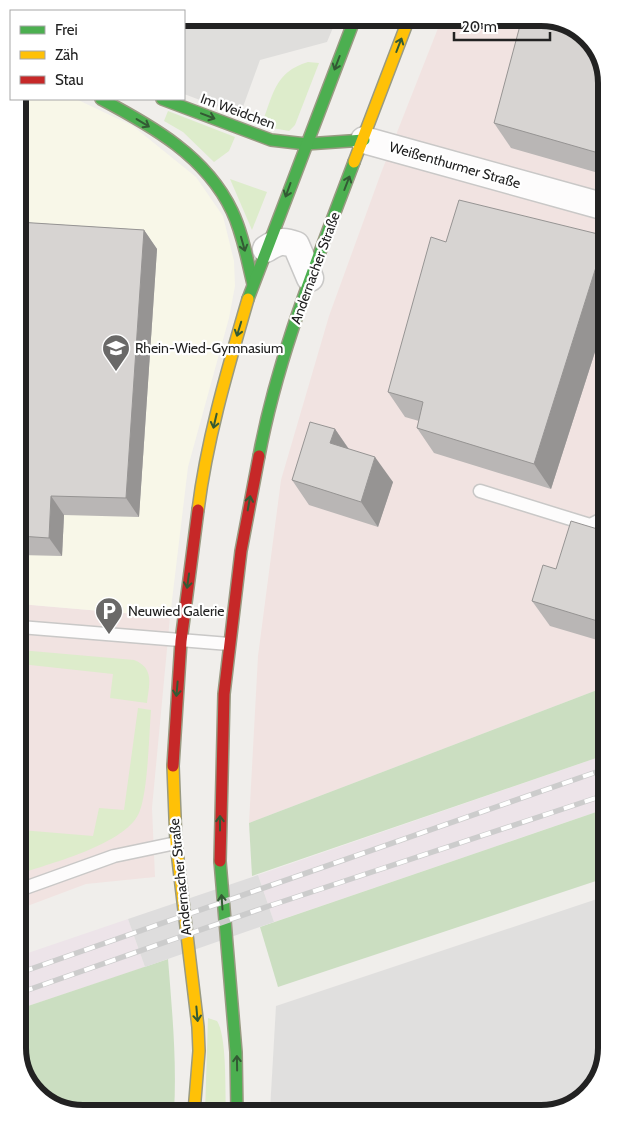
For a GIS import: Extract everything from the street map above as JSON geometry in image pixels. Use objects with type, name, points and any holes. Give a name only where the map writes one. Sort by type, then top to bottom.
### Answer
[{"type":"street","name":"Andernacher Straße","points":[[195,1105],[199,1051],[198,1027],[173,809],[174,732],[181,641],[201,486],[226,374],[253,284],[352,26]]},
{"type":"street","name":"Andernacher Straße","points":[[237,1105],[233,1010],[220,872],[221,772],[229,644],[241,551],[261,446],[286,349],[310,278],[406,26]]},
{"type":"street","points":[[103,100],[174,143],[213,180],[232,210],[253,284]]},
{"type":"street","name":"Im Weidchen","points":[[165,100],[271,140],[288,144],[306,145]]},
{"type":"street","name":"Weißenthurmer Straße","points":[[306,145],[364,140],[598,205]]},
{"type":"street","points":[[266,250],[277,242],[287,242],[296,245],[310,278]]},
{"type":"lane","points":[[480,492],[590,525],[598,521]]},
{"type":"lane","points":[[26,628],[229,644]]},
{"type":"lane","points":[[26,888],[114,856],[176,843]]},
{"type":"shaded area","points":[[185,26],[334,26],[327,42],[260,60],[240,115],[185,94]]},
{"type":"shaded area","points":[[439,26],[544,26],[555,28],[565,32],[582,45],[590,55],[597,72],[598,83],[598,690],[249,823],[258,656],[281,480],[329,316],[381,173]]},
{"type":"shaded area","name":"Rhein-Wied-Gymnasium","points":[[26,100],[78,100],[133,126],[196,177],[223,216],[234,261],[235,286],[229,318],[188,467],[170,617],[26,605]]},
{"type":"shaded area","points":[[26,605],[170,617],[152,808],[155,877],[86,884],[26,906]]},
{"type":"shaded area","points":[[598,757],[598,811],[274,922],[258,875]]},
{"type":"shaded area","points":[[598,899],[598,1048],[595,1066],[581,1088],[569,1097],[552,1104],[270,1105],[276,1006]]},
{"type":"shaded area","points":[[128,919],[145,967],[26,1007],[26,954]]},
{"type":"green space","points":[[308,62],[319,63],[295,125],[289,131],[261,126],[272,95],[281,79],[297,66]]},
{"type":"green space","points":[[168,111],[235,137],[229,151],[214,162],[183,132],[164,121]]},
{"type":"green space","points":[[230,179],[267,192],[252,230]]},
{"type":"green space","points":[[26,651],[134,660],[141,663],[148,672],[149,678],[147,703],[110,698],[113,674],[26,665]]},
{"type":"green space","points":[[598,690],[598,757],[252,876],[249,823]]},
{"type":"green space","points":[[138,708],[151,710],[149,748],[142,804],[139,813],[131,824],[104,843],[69,858],[26,872],[26,830],[93,836],[99,808],[124,810]]},
{"type":"green space","points":[[598,811],[598,880],[278,987],[260,927]]},
{"type":"green space","points":[[168,959],[174,1055],[174,1105],[80,1105],[55,1097],[38,1082],[27,1059],[26,1007]]},
{"type":"green space","points":[[208,1018],[217,1021],[220,1028],[225,1064],[226,1105],[205,1105]]},
{"type":"pier","points":[[258,875],[274,922],[145,967],[128,919]]},
{"type":"building","points":[[520,26],[555,28],[569,34],[581,43],[590,55],[597,72],[598,153],[494,123]]},
{"type":"building","points":[[459,200],[598,234],[598,261],[534,464],[417,428],[423,402],[388,392],[431,237],[446,242]]},
{"type":"building","points":[[26,223],[144,230],[126,498],[51,496],[49,538],[26,536]]},
{"type":"building","points":[[310,422],[335,429],[330,443],[375,457],[361,502],[292,480]]},
{"type":"building","points":[[571,521],[598,529],[598,621],[532,601],[543,565],[556,569]]},
{"type":"railway","points":[[26,971],[598,771]]},
{"type":"railway","points":[[26,991],[269,906],[598,797]]},
{"type":"traffic: fast","points":[[248,299],[352,26]]},
{"type":"traffic: fast","points":[[103,100],[139,120],[176,144],[208,174],[221,192],[236,220],[253,284]]},
{"type":"traffic: fast","points":[[165,100],[271,140],[306,144],[364,140]]},
{"type":"traffic: fast","points":[[259,456],[267,418],[288,343],[313,270],[354,162]]},
{"type":"traffic: fast","points":[[220,861],[236,1052],[237,1105]]},
{"type":"traffic: slow","points":[[354,162],[406,26]]},
{"type":"traffic: slow","points":[[198,510],[213,430],[248,299]]},
{"type":"traffic: slow","points":[[173,766],[176,843],[198,1027],[199,1051],[195,1105]]},
{"type":"traffic: jam","points":[[220,861],[224,694],[241,551],[259,456]]},
{"type":"traffic: jam","points":[[173,766],[181,641],[198,510]]},
{"type":"place","name":"Rhein-Wied-Gymnasium","points":[[116,372]]},
{"type":"place","name":"Neuwied Galerie","points":[[109,635]]}]
